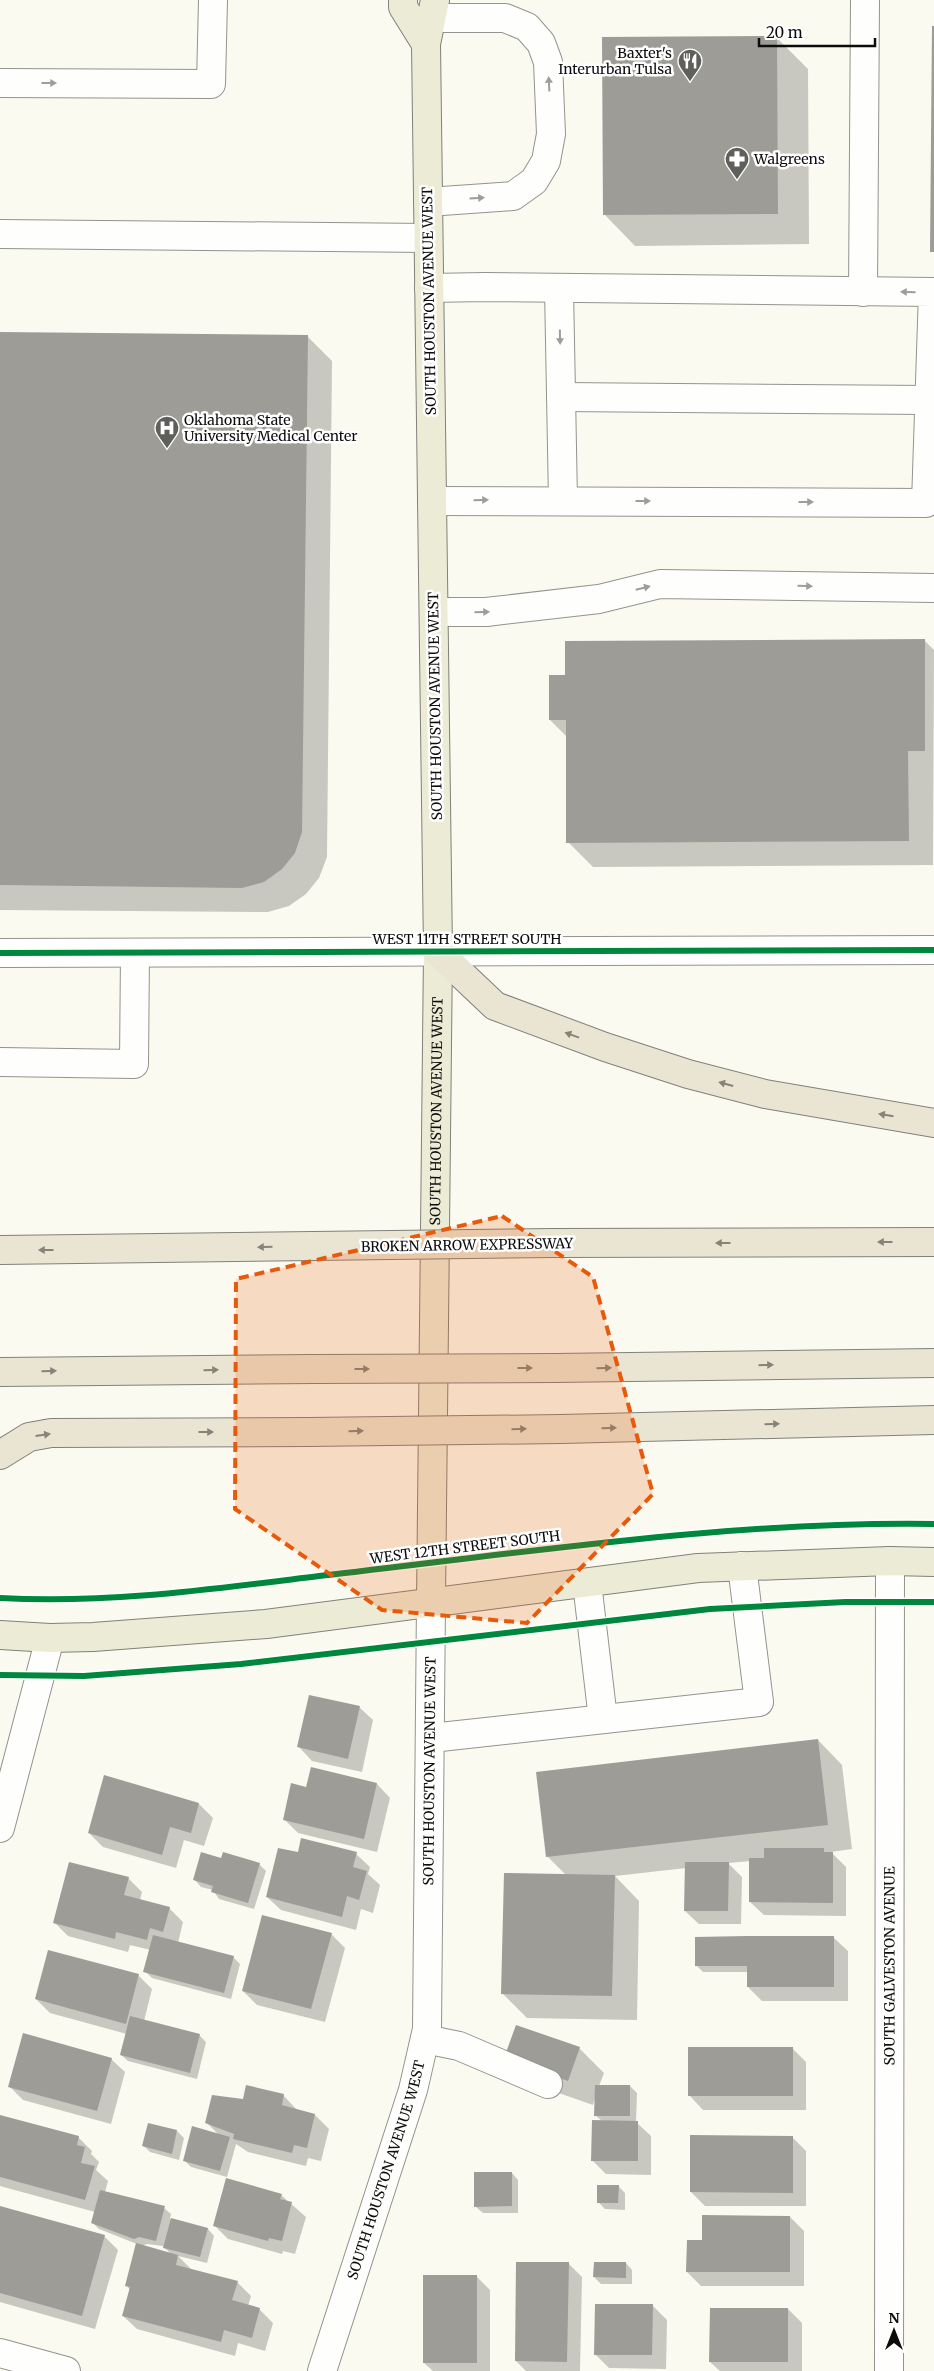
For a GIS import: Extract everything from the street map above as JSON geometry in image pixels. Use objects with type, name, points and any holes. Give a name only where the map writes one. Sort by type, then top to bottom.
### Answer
[{"type":"highway","points":[[438,952],[495,1006],[605,1047],[688,1074],[765,1094],[934,1123]]},
{"type":"highway","name":"BROKEN ARROW EXPRESSWAY","points":[[0,1250],[553,1243],[934,1242]]},
{"type":"highway","points":[[0,1372],[934,1363]]},
{"type":"highway","points":[[0,1455],[29,1437],[51,1434],[561,1429],[934,1420]]},
{"type":"main road","points":[[403,0],[403,7],[431,21]]},
{"type":"main road","name":"SOUTH HOUSTON AVENUE WEST","points":[[431,21],[428,238],[438,952],[431,1602]]},
{"type":"main road","points":[[0,1635],[50,1638],[137,1635],[266,1624],[698,1568],[890,1561],[934,1562]]},
{"type":"street","points":[[0,83],[211,84],[213,0]]},
{"type":"street","points":[[864,0],[864,292]]},
{"type":"street","points":[[428,202],[513,196],[534,181],[546,161],[551,134],[548,62],[541,44],[527,27],[505,18],[431,21]]},
{"type":"street","points":[[0,234],[428,238]]},
{"type":"street","points":[[429,288],[932,292],[929,400],[930,504],[432,501]]},
{"type":"street","points":[[559,288],[563,501]]},
{"type":"street","points":[[561,397],[929,400]]},
{"type":"street","points":[[434,612],[486,612],[599,599],[660,584],[934,588]]},
{"type":"street","name":"WEST 11TH STREET SOUTH","points":[[0,953],[438,952],[932,944]]},
{"type":"street","points":[[0,1062],[134,1064],[135,953]]},
{"type":"street","name":"SOUTH GALVESTON AVENUE","points":[[889,2371],[890,1561]]},
{"type":"street","points":[[430,1738],[759,1702],[742,1566]]},
{"type":"street","points":[[587,1583],[603,1719]]},
{"type":"street","name":"SOUTH HOUSTON AVENUE WEST","points":[[322,2371],[413,2090],[425,2039],[429,1968],[431,1602]]},
{"type":"street","points":[[0,1828],[50,1638]]},
{"type":"street","points":[[425,2039],[459,2046],[548,2084]]},
{"type":"street","points":[[0,2353],[66,2371]]},
{"type":"highlighted area","points":[[502,1216],[593,1277],[653,1494],[527,1623],[382,1610],[235,1509],[236,1279]]},
{"type":"building","points":[[932,26],[934,26],[934,252],[930,252]]},
{"type":"building","name":"Baxter's Interurban Tulsa","points":[[777,36],[778,214],[603,215],[602,37]]},
{"type":"building","points":[[0,332],[308,335],[302,832],[295,853],[282,869],[264,882],[242,888],[0,885]]},
{"type":"building","points":[[925,639],[925,751],[908,751],[909,841],[566,843],[566,720],[549,720],[549,675],[565,675],[565,641]]},
{"type":"building","points":[[309,1695],[360,1706],[348,1759],[297,1747]]},
{"type":"building","points":[[818,1739],[828,1825],[546,1857],[536,1772]]},
{"type":"building","points":[[311,1767],[377,1783],[364,1839],[283,1820],[291,1783],[306,1787]]},
{"type":"building","points":[[104,1775],[199,1803],[191,1833],[170,1827],[162,1855],[88,1833]]},
{"type":"building","points":[[301,1838],[357,1852],[353,1867],[367,1871],[359,1900],[347,1896],[342,1917],[266,1897],[278,1848],[298,1852]]},
{"type":"building","points":[[764,1848],[824,1848],[824,1852],[833,1852],[833,1903],[749,1902],[749,1858],[764,1858]]},
{"type":"building","points":[[201,1852],[221,1858],[223,1852],[260,1863],[248,1903],[211,1892],[213,1886],[193,1880]]},
{"type":"building","points":[[69,1862],[129,1877],[124,1895],[170,1907],[163,1932],[150,1928],[147,1940],[116,1932],[115,1939],[53,1923]]},
{"type":"building","points":[[685,1862],[729,1862],[728,1911],[684,1911]]},
{"type":"building","points":[[504,1873],[615,1875],[612,1996],[501,1994]]},
{"type":"building","points":[[262,1915],[332,1933],[311,2009],[242,1991]]},
{"type":"building","points":[[153,1935],[234,1956],[224,1993],[143,1972]]},
{"type":"building","points":[[834,1936],[834,1987],[747,1987],[747,1966],[695,1966],[695,1937]]},
{"type":"building","points":[[48,1950],[139,1974],[126,2024],[35,1999]]},
{"type":"building","points":[[130,2016],[200,2034],[190,2073],[120,2055]]},
{"type":"building","points":[[516,2025],[580,2047],[568,2081],[504,2058]]},
{"type":"building","points":[[23,2033],[112,2058],[97,2111],[8,2087]]},
{"type":"building","points":[[688,2047],[793,2047],[793,2096],[688,2096]]},
{"type":"building","points":[[246,2085],[284,2094],[282,2105],[315,2114],[307,2148],[294,2145],[292,2153],[233,2139],[234,2134],[205,2123],[212,2095],[243,2099]]},
{"type":"building","points":[[595,2085],[630,2085],[630,2116],[594,2116]]},
{"type":"building","points":[[0,2115],[79,2136],[77,2145],[85,2147],[81,2163],[95,2166],[85,2200],[0,2177]]},
{"type":"building","points":[[592,2120],[638,2121],[638,2161],[591,2161]]},
{"type":"building","points":[[148,2123],[177,2130],[172,2154],[142,2146]]},
{"type":"building","points":[[192,2126],[230,2137],[220,2171],[183,2161]]},
{"type":"building","points":[[690,2135],[793,2136],[793,2193],[690,2192]]},
{"type":"building","points":[[474,2172],[512,2172],[512,2206],[474,2207]]},
{"type":"building","points":[[226,2178],[282,2194],[280,2199],[292,2202],[282,2241],[269,2238],[268,2241],[213,2226]]},
{"type":"building","points":[[597,2185],[619,2185],[618,2203],[597,2203]]},
{"type":"building","points":[[100,2190],[165,2206],[156,2241],[139,2237],[134,2239],[91,2223]]},
{"type":"building","points":[[0,2206],[105,2235],[82,2316],[0,2293]]},
{"type":"building","points":[[702,2215],[790,2216],[790,2272],[686,2272],[687,2240],[702,2240]]},
{"type":"building","points":[[171,2218],[208,2228],[200,2257],[163,2248]]},
{"type":"building","points":[[136,2243],[178,2255],[176,2265],[238,2281],[232,2300],[260,2308],[252,2338],[224,2330],[221,2342],[122,2316],[130,2287],[125,2286]]},
{"type":"building","points":[[516,2262],[569,2262],[567,2362],[515,2361]]},
{"type":"building","points":[[594,2262],[626,2262],[626,2278],[593,2277]]},
{"type":"building","points":[[423,2275],[477,2275],[477,2363],[423,2363]]},
{"type":"building","points":[[595,2304],[653,2304],[652,2355],[594,2355]]},
{"type":"building","points":[[710,2308],[788,2308],[788,2362],[709,2362]]},
{"type":"cycle path","points":[[0,953],[934,950]]},
{"type":"cycle path","name":"WEST 12TH STREET SOUTH","points":[[0,1598],[80,1599],[160,1594],[626,1540],[703,1533],[857,1524],[934,1524]]},
{"type":"cycle path","points":[[0,1675],[84,1676],[241,1664],[710,1609],[845,1602],[934,1602]]},
{"type":"place","name":"Baxter's Interurban Tulsa","points":[[690,82]]},
{"type":"place","name":"Walgreens","points":[[737,180]]},
{"type":"place","name":"Oklahoma State University Medical Center","points":[[167,449]]}]
